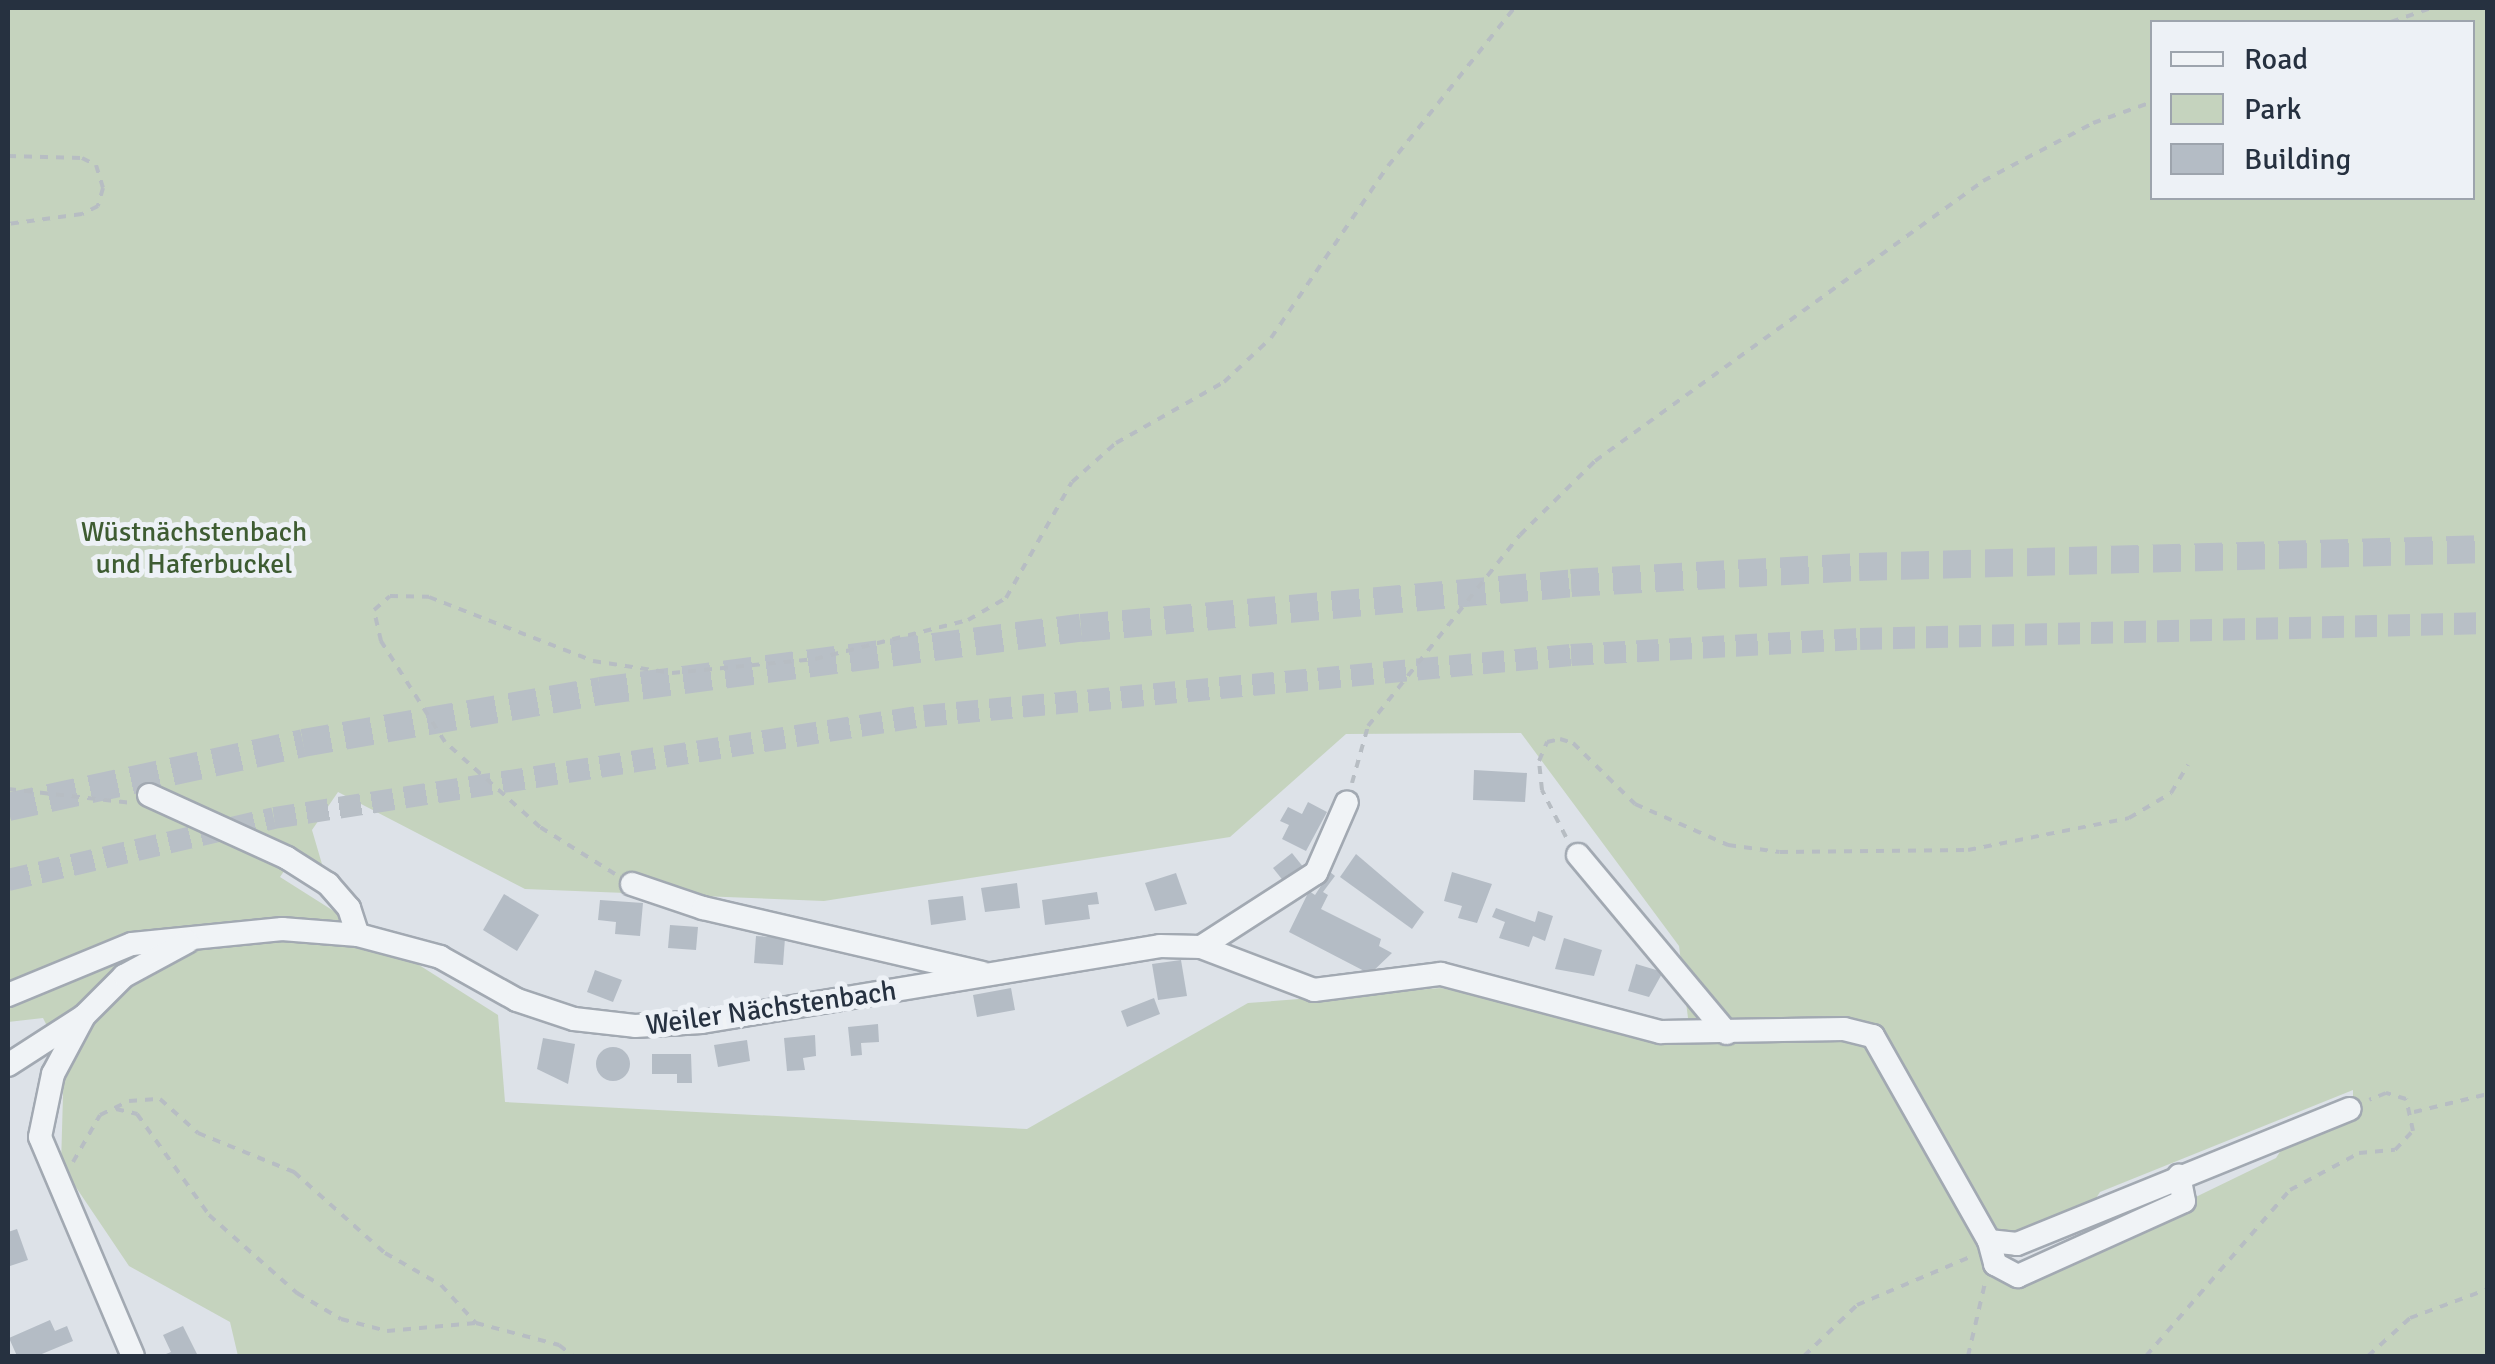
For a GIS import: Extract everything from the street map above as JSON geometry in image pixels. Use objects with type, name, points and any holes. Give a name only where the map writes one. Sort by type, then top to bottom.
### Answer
[{"type":"street","points":[[143,800],[286,858],[328,884],[349,908],[358,935]]},
{"type":"street","points":[[1201,947],[1316,873],[1347,802]]},
{"type":"street","points":[[1578,855],[1727,1033]]},
{"type":"street","name":"Weiler Nächstenbach","points":[[632,884],[703,908],[996,976]]},
{"type":"street","name":"Weiler Nächstenbach","points":[[8,995],[132,944],[204,933],[358,935],[440,957],[516,1000],[574,1019],[635,1026],[702,1022],[1160,946],[1201,947],[1314,990],[1441,974],[1660,1032],[1844,1029],[1873,1036],[1989,1241]]},
{"type":"street","points":[[8,1065],[84,1016],[124,976],[204,933]]},
{"type":"street","points":[[84,1016],[53,1074],[40,1137],[133,1356]]},
{"type":"street","points":[[1989,1241],[2017,1244],[2179,1175],[2350,1109]]},
{"type":"path","points":[[632,884],[540,827],[445,742],[380,641],[374,610],[390,596],[429,597],[593,661],[672,673],[814,658],[968,620],[1006,598],[1072,482],[1116,442],[1224,382],[1271,338],[1388,166],[1514,8]]},
{"type":"path","points":[[2397,20],[2431,8]]},
{"type":"path","points":[[1347,802],[1368,726],[1520,535],[1595,461],[1983,181],[2093,123],[2150,103]]},
{"type":"path","points":[[8,156],[82,158],[96,165],[103,188],[98,206],[82,214],[8,224]]},
{"type":"path","points":[[1578,855],[1542,790],[1539,762],[1546,742],[1560,738],[1573,743],[1635,804],[1728,845],[1780,852],[1968,850],[2129,818],[2171,793],[2188,765]]},
{"type":"path","points":[[8,790],[143,800]]},
{"type":"path","points":[[2146,1356],[2290,1190],[2359,1152],[2395,1150],[2413,1131],[2414,1112],[2406,1099],[2386,1092],[2350,1109]]},
{"type":"path","points":[[2414,1112],[2488,1094]]},
{"type":"path","points":[[85,1134],[100,1115],[160,1099],[198,1133],[294,1172],[385,1252],[441,1285],[476,1323]]},
{"type":"path","points":[[116,1109],[137,1114],[209,1215],[298,1293],[340,1320],[415,1332],[476,1323],[559,1345],[573,1356]]},
{"type":"path","points":[[1804,1356],[1857,1305],[1958,1266],[1989,1241]]},
{"type":"path","points":[[1968,1356],[1986,1279]]},
{"type":"path","points":[[2368,1356],[2410,1318],[2488,1289]]},
{"type":"green space","name":"Wüstnächstenbach und Haferbuckel","points":[[8,8],[2487,8],[2487,1356],[238,1356],[230,1322],[129,1266],[61,1165],[64,1060],[43,1018],[8,1022]],"holes":[[[1521,733],[1679,946],[1691,1042],[1441,988],[1248,1003],[1027,1129],[505,1102],[498,1015],[280,877],[295,855],[324,871],[312,830],[338,792],[525,889],[824,901],[1230,837],[1346,734]],[[2353,1090],[2353,1101],[2285,1144],[2276,1158],[2027,1279],[1984,1263],[2087,1212],[2100,1192]]]},
{"type":"building","points":[[1474,770],[1527,773],[1525,802],[1473,800]]},
{"type":"building","points":[[1308,802],[1327,812],[1306,851],[1282,839],[1289,825],[1280,821],[1288,807],[1302,814]]},
{"type":"building","points":[[1292,853],[1308,873],[1289,888],[1273,868]]},
{"type":"building","points":[[1356,854],[1424,912],[1412,929],[1340,877]]},
{"type":"building","points":[[1330,872],[1335,876],[1323,892],[1328,895],[1321,909],[1381,939],[1379,946],[1392,953],[1370,974],[1289,932],[1309,891],[1315,895]]},
{"type":"building","points":[[1452,872],[1492,884],[1477,923],[1458,918],[1462,906],[1444,901]]},
{"type":"building","points":[[1176,873],[1187,904],[1155,911],[1145,883]]},
{"type":"building","points":[[1017,883],[1020,908],[985,912],[981,888]]},
{"type":"building","points":[[1097,892],[1099,904],[1088,905],[1090,919],[1045,925],[1042,900]]},
{"type":"building","points":[[504,894],[539,915],[517,951],[483,930]]},
{"type":"building","points":[[963,896],[966,920],[931,925],[928,900]]},
{"type":"building","points":[[600,900],[643,903],[640,936],[615,934],[616,922],[598,920]]},
{"type":"building","points":[[1496,908],[1535,922],[1538,911],[1553,916],[1545,941],[1533,936],[1529,947],[1499,938],[1505,922],[1492,917]]},
{"type":"building","points":[[670,925],[698,927],[696,950],[668,948]]},
{"type":"building","points":[[756,936],[785,938],[783,965],[754,963]]},
{"type":"building","points":[[1564,938],[1602,950],[1594,976],[1555,969]]},
{"type":"building","points":[[1181,960],[1187,996],[1158,1000],[1152,964]]},
{"type":"building","points":[[1636,964],[1663,972],[1649,997],[1628,991]]},
{"type":"building","points":[[595,970],[622,980],[613,1002],[587,992]]},
{"type":"building","points":[[1011,988],[1015,1010],[977,1017],[973,995]]},
{"type":"building","points":[[1154,998],[1160,1014],[1127,1027],[1121,1011]]},
{"type":"building","points":[[878,1024],[879,1042],[861,1043],[862,1055],[851,1056],[848,1027]]},
{"type":"building","points":[[815,1035],[816,1056],[803,1058],[805,1070],[787,1071],[784,1038]]},
{"type":"building","points":[[543,1038],[575,1044],[568,1084],[537,1069]]},
{"type":"building","points":[[747,1040],[750,1061],[718,1067],[714,1045]]},
{"type":"building","points":[[613,1047],[625,1052],[630,1064],[625,1076],[613,1081],[601,1076],[596,1064],[601,1052]]},
{"type":"building","points":[[652,1054],[691,1054],[692,1083],[677,1083],[677,1074],[652,1074]]},
{"type":"building","points":[[17,1229],[28,1260],[10,1266],[8,1232]]},
{"type":"building","points":[[50,1320],[55,1331],[67,1326],[73,1341],[37,1356],[17,1356],[9,1338]]},
{"type":"building","points":[[183,1326],[198,1356],[161,1356],[171,1352],[163,1335]]},
{"type":"tunnel","points":[[8,807],[303,743],[600,691],[1081,628],[1571,583],[1859,567],[2488,549]]},
{"type":"tunnel","points":[[8,880],[274,818],[924,716],[1571,655],[1860,639],[2488,623]]}]
